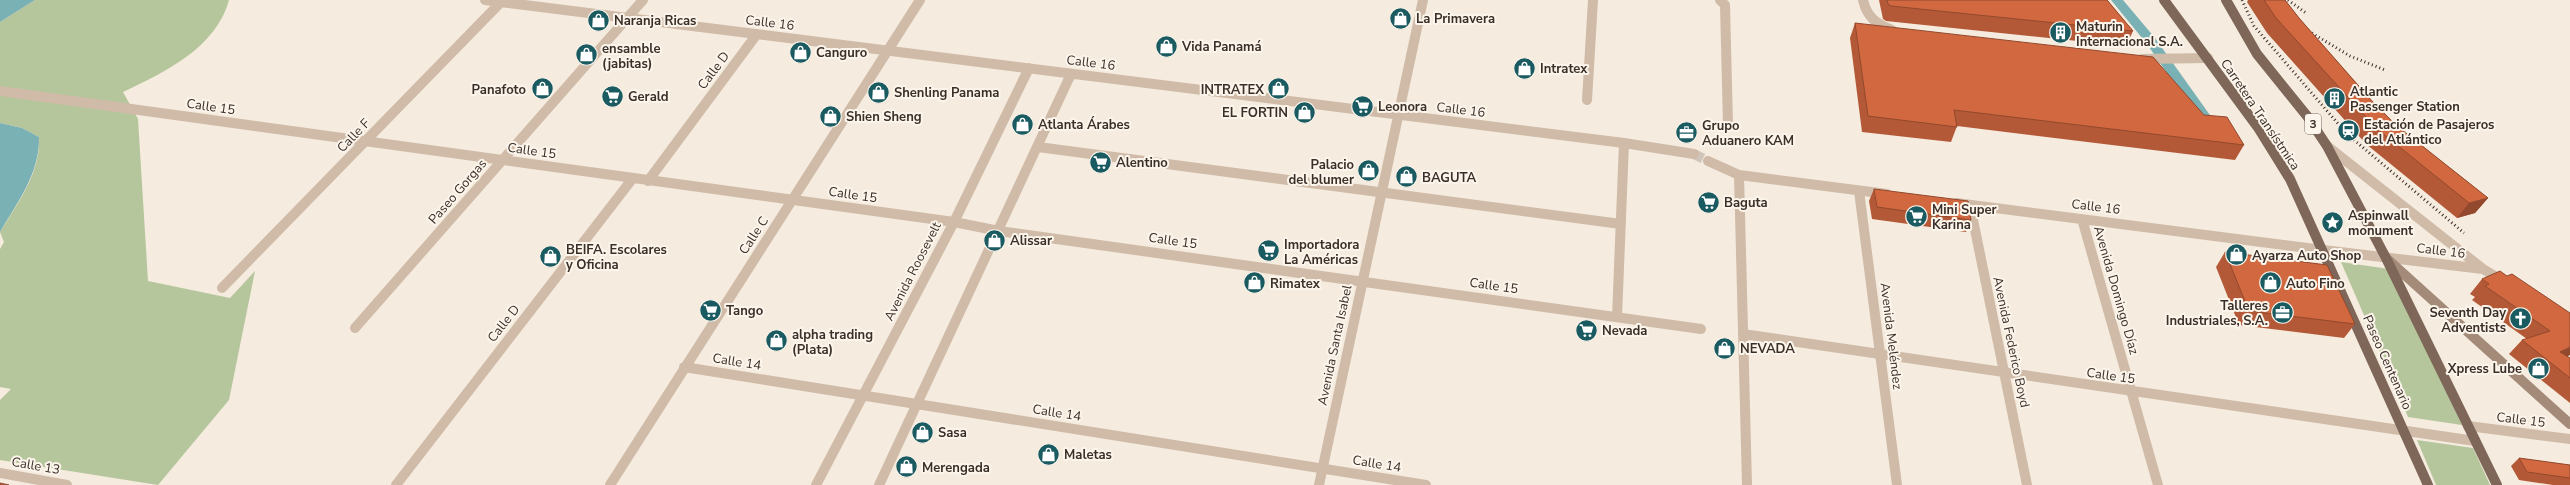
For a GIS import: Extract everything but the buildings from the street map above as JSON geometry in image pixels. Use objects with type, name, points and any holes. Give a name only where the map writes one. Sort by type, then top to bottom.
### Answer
[{"type":"main road","name":"Carretera Transístmica","points":[[2164,0],[2259,129],[2290,179],[2323,250]]},
{"type":"main road","points":[[2171,0],[2174,13]]},
{"type":"main road","name":"3","points":[[2226,0],[2257,54],[2307,116],[2327,146],[2386,258],[2497,485]]},
{"type":"main road","name":"Paseo Centenario","points":[[2323,250],[2428,485]]},
{"type":"main road","points":[[2386,258],[2570,424]]},
{"type":"street","name":"Calle 16","points":[[485,0],[1624,143],[1694,154]]},
{"type":"street","name":"Paseo Gorgas","points":[[355,328],[643,0]]},
{"type":"street","name":"Calle C","points":[[610,485],[920,0]]},
{"type":"street","name":"Avenida Santa Isabel","points":[[1319,485],[1423,0]]},
{"type":"street","points":[[1587,100],[1593,0]]},
{"type":"street","points":[[1720,0],[1725,5],[1728,125]]},
{"type":"street","points":[[1863,0],[1864,10],[1874,24],[1905,32]]},
{"type":"street","name":"Calle F","points":[[222,288],[502,1]]},
{"type":"street","name":"Calle D","points":[[648,181],[757,34]]},
{"type":"street","points":[[2130,57],[2146,59],[2208,58]]},
{"type":"street","name":"Avenida Roosevelt","points":[[816,485],[954,222],[1029,68]]},
{"type":"street","points":[[879,485],[1000,230],[1071,74]]},
{"type":"street","name":"Calle 15","points":[[0,91],[954,222],[1000,230],[1363,280],[1701,329]]},
{"type":"street","points":[[1617,317],[1624,143]]},
{"type":"street","points":[[2327,146],[2483,269],[2510,286]]},
{"type":"street","points":[[1038,147],[1621,224]]},
{"type":"street","points":[[1708,161],[1739,175],[1899,196]]},
{"type":"street","points":[[1739,175],[1747,485]]},
{"type":"street","name":"Calle D","points":[[396,485],[633,178]]},
{"type":"street","name":"Avenida Meléndez","points":[[1859,191],[1897,485]]},
{"type":"street","name":"Calle 16","points":[[1946,202],[2483,269]]},
{"type":"street","name":"Avenida Federico Boyd","points":[[1970,205],[2027,485]]},
{"type":"street","name":"Avenida Domingo Díaz","points":[[2082,219],[2158,485]]},
{"type":"street","name":"Calle 15","points":[[1743,334],[2475,441]]},
{"type":"street","name":"Calle 14","points":[[684,367],[865,394],[918,404],[1426,485]]},
{"type":"street","name":"Calle 15","points":[[2468,426],[2570,439]]},
{"type":"street","name":"Calle 13","points":[[0,473],[67,485]]},
{"type":"green space","points":[[35,0],[229,0],[222,17],[213,32],[201,45],[172,67],[123,92],[138,119],[148,281],[230,298],[255,271],[229,400],[158,485],[0,460],[0,400],[11,389],[0,387],[0,249],[4,242],[0,232],[21,198],[32,175],[39,150],[39,137],[22,128],[0,123],[0,22]]},
{"type":"green space","points":[[2341,262],[2389,269],[2462,425],[2408,417]]},
{"type":"green space","points":[[2417,440],[2473,448],[2490,485],[2436,485]]},
{"type":"water","points":[[0,0],[35,0],[0,22]]},
{"type":"water","points":[[0,123],[22,128],[39,137],[36,163],[32,175],[20,199],[0,232]]},
{"type":"waterway","points":[[2117,0],[2151,41],[2207,121]]},
{"type":"tunnel","points":[[1694,154],[1708,161]]},
{"type":"railway","points":[[2242,0],[2254,26],[2347,134],[2464,233]]},
{"type":"railway","points":[[2288,0],[2306,13]]},
{"type":"railway","points":[[2305,29],[2350,56],[2385,70]]},
{"type":"place","name":"La Primavera","points":[[1400,18]]},
{"type":"place","name":"Naranja Ricas","points":[[599,20]]},
{"type":"place","name":"Maturin Internacional S.A.","points":[[2060,33]]},
{"type":"place","name":"Vida Panamá","points":[[1167,46]]},
{"type":"place","name":"Canguro","points":[[801,52]]},
{"type":"place","name":"ensamble (jabitas)","points":[[586,55]]},
{"type":"place","name":"Intratex","points":[[1524,68]]},
{"type":"place","name":"Panafoto","points":[[542,89]]},
{"type":"place","name":"INTRATEX","points":[[1279,89]]},
{"type":"place","name":"Shenling Panama","points":[[878,92]]},
{"type":"place","name":"Gerald","points":[[613,96]]},
{"type":"place","name":"Atlantic Passenger Station","points":[[2334,98]]},
{"type":"place","name":"Leonora","points":[[1362,106]]},
{"type":"place","name":"EL FORTIN","points":[[1304,112]]},
{"type":"place","name":"Shien Sheng","points":[[830,116]]},
{"type":"place","name":"Atlanta Árabes","points":[[1023,124]]},
{"type":"place","name":"Estación de Pasajeros del Atlántico","points":[[2349,131]]},
{"type":"place","name":"Grupo Aduanero KAM","points":[[1686,132]]},
{"type":"place","name":"Alentino","points":[[1101,162]]},
{"type":"place","name":"Palacio del blumer","points":[[1369,171]]},
{"type":"place","name":"BAGUTA","points":[[1406,177]]},
{"type":"place","name":"Baguta","points":[[1709,202]]},
{"type":"place","name":"Mini Super Karina","points":[[1917,216]]},
{"type":"place","name":"Aspinwall monument","points":[[2333,222]]},
{"type":"place","name":"Alissar","points":[[994,240]]},
{"type":"place","name":"Importadora La Américas","points":[[1269,251]]},
{"type":"place","name":"Ayarza Auto Shop","points":[[2237,255]]},
{"type":"place","name":"BEIFA. Escolares y Oficina","points":[[550,256]]},
{"type":"place","name":"Rimatex","points":[[1255,283]]},
{"type":"place","name":"Auto Fino","points":[[2270,283]]},
{"type":"place","name":"Tango","points":[[711,310]]},
{"type":"place","name":"Talleres Industriales, S.A.","points":[[2283,312]]},
{"type":"place","name":"Seventh Day Adventists","points":[[2521,319]]},
{"type":"place","name":"Nevada","points":[[1587,330]]},
{"type":"place","name":"alpha trading (Plata)","points":[[776,341]]},
{"type":"place","name":"NEVADA","points":[[1724,348]]},
{"type":"place","name":"Xpress Lube","points":[[2538,368]]},
{"type":"place","name":"Sasa","points":[[923,432]]},
{"type":"place","name":"Maletas","points":[[1049,454]]},
{"type":"place","name":"Merengada","points":[[907,467]]}]
